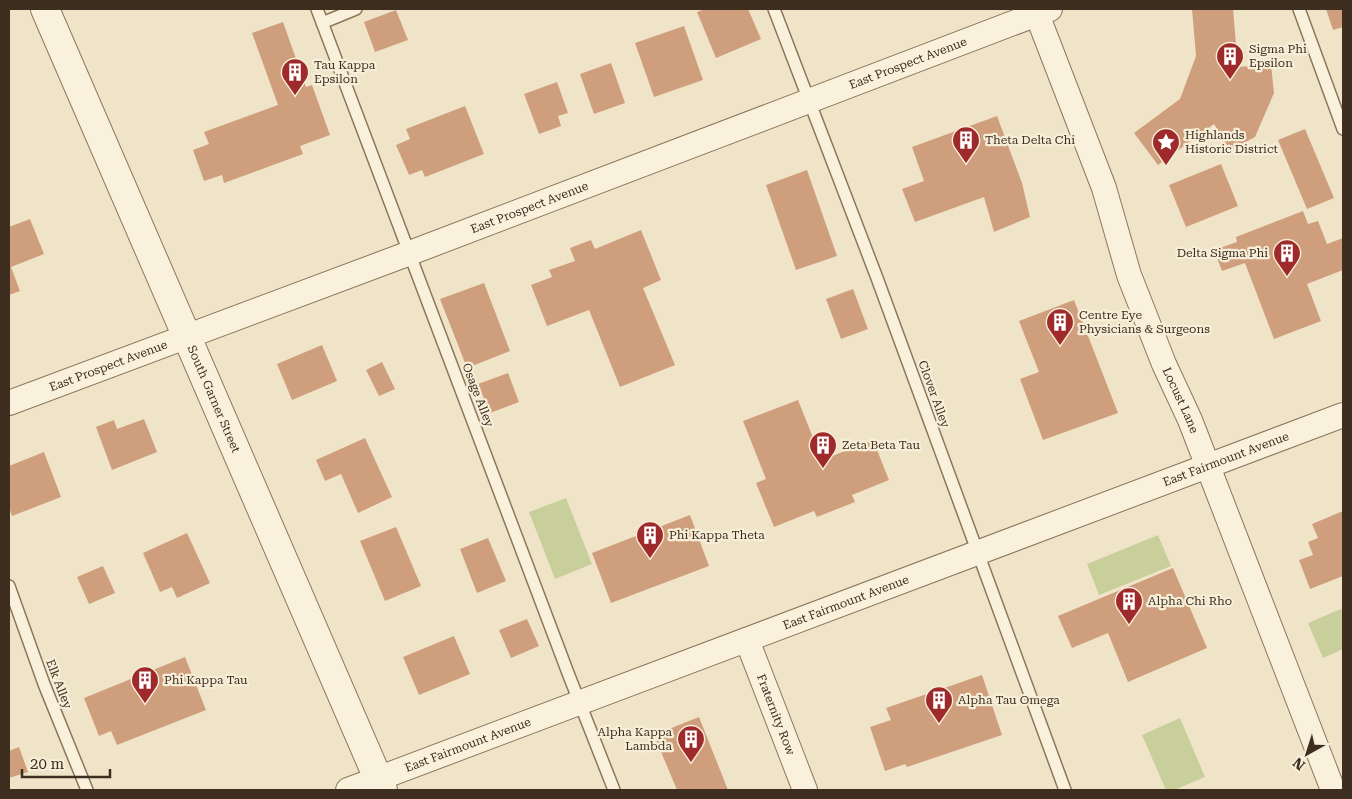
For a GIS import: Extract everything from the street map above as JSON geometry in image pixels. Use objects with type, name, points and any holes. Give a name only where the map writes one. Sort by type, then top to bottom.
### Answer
[{"type":"street","name":"South Garner Street","points":[[45,9],[381,785]]},
{"type":"street","name":"East Prospect Avenue","points":[[9,404],[410,253],[1040,10]]},
{"type":"street","name":"Locust Lane","points":[[1040,10],[1104,188],[1129,275],[1164,364],[1186,411],[1208,466],[1333,790]]},
{"type":"street","name":"East Fairmount Avenue","points":[[348,790],[381,785],[580,702],[1343,415]]},
{"type":"street","name":"Fraternity Row","points":[[747,640],[805,790]]},
{"type":"lane","name":"Osage Alley","points":[[317,9],[614,790]]},
{"type":"lane","points":[[322,24],[356,9]]},
{"type":"lane","name":"Clover Alley","points":[[774,9],[810,100],[1065,790]]},
{"type":"lane","points":[[1299,9],[1343,129]]},
{"type":"lane","name":"Elk Alley","points":[[9,586],[44,684],[87,790]]},
{"type":"green space","points":[[566,498],[592,564],[555,579],[529,512]]},
{"type":"green space","points":[[1158,535],[1171,566],[1099,595],[1087,564]]},
{"type":"green space","points":[[1343,608],[1343,649],[1323,658],[1308,623]]},
{"type":"green space","points":[[1180,718],[1205,777],[1174,790],[1166,790],[1142,735]]},
{"type":"building","points":[[705,9],[748,9],[761,39],[716,58],[697,12]]},
{"type":"building","name":"Sigma Phi Epsilon","points":[[1192,9],[1233,9],[1238,67],[1271,64],[1274,93],[1255,137],[1230,150],[1214,124],[1158,165],[1134,133],[1180,99],[1196,56]]},
{"type":"building","points":[[1326,9],[1343,9],[1343,27],[1333,30]]},
{"type":"building","points":[[396,10],[408,40],[375,52],[364,22]]},
{"type":"building","name":"Tau Kappa Epsilon","points":[[283,22],[306,87],[312,85],[330,135],[300,146],[303,154],[224,183],[222,175],[204,181],[193,150],[209,144],[204,132],[278,105],[252,33]]},
{"type":"building","points":[[684,26],[703,80],[654,97],[635,43]]},
{"type":"building","points":[[611,63],[625,103],[594,114],[580,74]]},
{"type":"building","points":[[557,82],[568,113],[558,116],[561,126],[539,134],[524,94]]},
{"type":"building","points":[[465,106],[484,154],[425,177],[422,170],[409,175],[396,145],[410,139],[406,129]]},
{"type":"building","name":"Theta Delta Chi","points":[[997,116],[1022,183],[1030,217],[994,232],[984,197],[915,222],[902,189],[924,181],[912,147]]},
{"type":"building","points":[[1305,129],[1334,198],[1307,209],[1278,140]]},
{"type":"building","points":[[1221,164],[1238,206],[1186,227],[1169,185]]},
{"type":"building","points":[[807,170],[837,256],[796,270],[766,185]]},
{"type":"building","name":"Delta Sigma Phi","points":[[1303,211],[1308,224],[1318,221],[1327,244],[1343,238],[1343,270],[1307,284],[1321,321],[1274,339],[1245,263],[1222,271],[1214,250],[1237,242],[1236,237]]},
{"type":"building","points":[[30,219],[44,254],[11,267],[20,291],[9,295],[9,227]]},
{"type":"building","points":[[641,230],[661,280],[643,288],[675,365],[620,387],[589,310],[547,326],[531,285],[552,277],[549,270],[575,261],[570,248],[591,240],[595,249]]},
{"type":"building","points":[[484,283],[510,351],[467,368],[440,299]]},
{"type":"building","points":[[853,289],[868,329],[841,339],[826,299]]},
{"type":"building","name":"Centre Eye Physicians & Surgeons","points":[[1074,300],[1118,413],[1043,440],[1020,379],[1039,372],[1019,321]]},
{"type":"building","points":[[322,345],[337,381],[292,400],[277,364]]},
{"type":"building","points":[[382,362],[395,389],[379,396],[366,370]]},
{"type":"building","points":[[508,373],[519,402],[490,413],[478,384]]},
{"type":"building","name":"Zeta Beta Tau","points":[[798,400],[822,460],[873,440],[889,480],[852,495],[855,502],[817,517],[814,511],[774,527],[756,483],[766,479],[743,421]]},
{"type":"building","points":[[144,419],[157,452],[112,470],[96,427],[114,420],[117,429]]},
{"type":"building","points":[[365,438],[392,497],[358,513],[341,474],[325,481],[316,460]]},
{"type":"building","points":[[44,452],[61,497],[12,516],[9,507],[9,466]]},
{"type":"building","points":[[1343,511],[1343,576],[1310,589],[1299,560],[1313,555],[1308,542],[1318,538],[1312,524]]},
{"type":"building","name":"Phi Kappa Theta","points":[[690,515],[709,566],[611,603],[592,553]]},
{"type":"building","points":[[396,527],[421,586],[385,601],[360,541]]},
{"type":"building","points":[[187,533],[210,583],[177,598],[172,587],[160,592],[143,553]]},
{"type":"building","points":[[488,538],[506,581],[477,593],[460,549]]},
{"type":"building","points":[[103,566],[115,593],[89,604],[77,577]]},
{"type":"building","name":"Alpha Chi Rho","points":[[1173,568],[1207,648],[1128,682],[1108,633],[1072,648],[1058,616]]},
{"type":"building","points":[[527,619],[539,646],[511,658],[499,630]]},
{"type":"building","points":[[454,636],[470,674],[419,695],[403,657]]},
{"type":"building","name":"Phi Kappa Tau","points":[[185,657],[206,710],[117,745],[111,731],[99,736],[84,698]]},
{"type":"building","name":"Alpha Tau Omega","points":[[982,675],[1002,735],[907,767],[905,764],[885,771],[870,727],[891,720],[886,708]]},
{"type":"building","name":"Alpha Kappa Lambda","points":[[699,717],[728,790],[677,790],[654,735]]},
{"type":"building","points":[[19,747],[28,772],[9,778],[9,751]]},
{"type":"place","name":"Sigma Phi Epsilon","points":[[1230,80]]},
{"type":"place","name":"Tau Kappa Epsilon","points":[[295,96]]},
{"type":"place","name":"Theta Delta Chi","points":[[966,164]]},
{"type":"place","name":"Highlands Historic District","points":[[1166,166]]},
{"type":"place","name":"Delta Sigma Phi","points":[[1287,277]]},
{"type":"place","name":"Centre Eye Physicians & Surgeons","points":[[1060,346]]},
{"type":"place","name":"Zeta Beta Tau","points":[[823,469]]},
{"type":"place","name":"Phi Kappa Theta","points":[[650,559]]},
{"type":"place","name":"Alpha Chi Rho","points":[[1129,625]]},
{"type":"place","name":"Phi Kappa Tau","points":[[145,704]]},
{"type":"place","name":"Alpha Tau Omega","points":[[939,724]]},
{"type":"place","name":"Alpha Kappa Lambda","points":[[691,763]]}]
